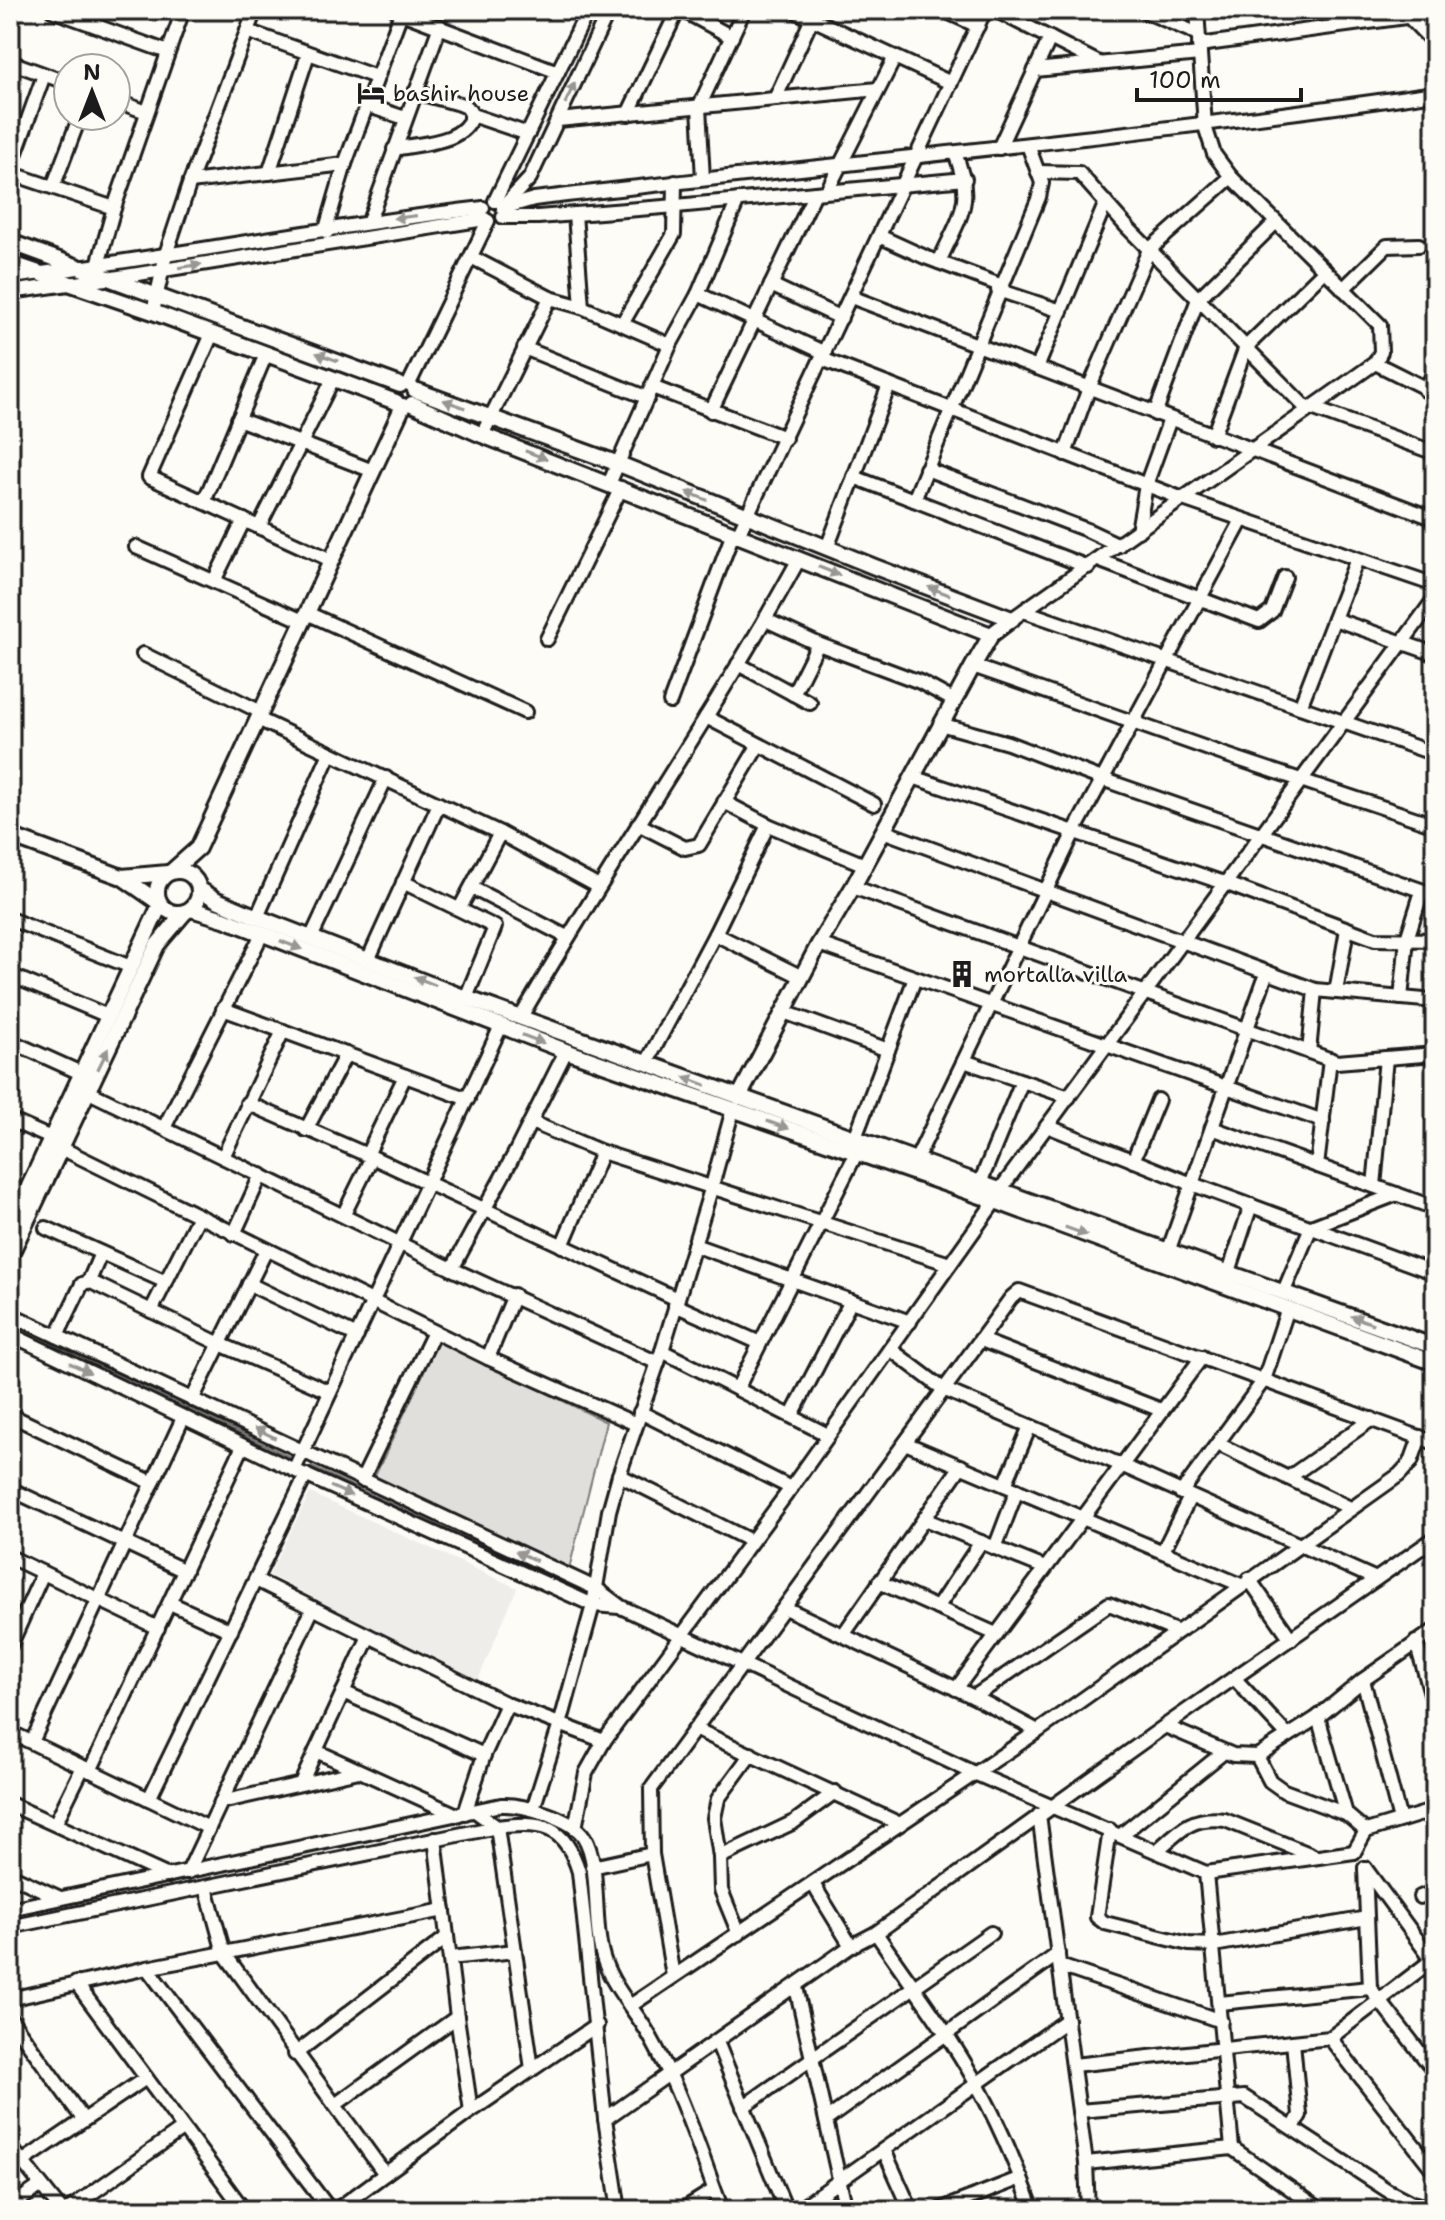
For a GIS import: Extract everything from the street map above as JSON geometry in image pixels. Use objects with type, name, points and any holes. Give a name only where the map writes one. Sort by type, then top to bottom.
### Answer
[{"type":"street","points":[[52,10],[168,52]]},
{"type":"street","points":[[91,267],[183,10]]},
{"type":"street","points":[[10,277],[91,267],[369,221],[485,216],[496,222],[528,134],[588,10]]},
{"type":"street","points":[[501,208],[530,178],[609,10]]},
{"type":"street","points":[[628,114],[680,10],[732,37]]},
{"type":"street","points":[[703,179],[699,107],[744,10]]},
{"type":"street","points":[[793,10],[814,14],[951,83]]},
{"type":"street","points":[[943,10],[978,26]]},
{"type":"street","points":[[670,702],[735,534],[748,517],[985,10]]},
{"type":"street","points":[[995,10],[1101,64]]},
{"type":"street","points":[[1142,10],[1199,44]]},
{"type":"street","points":[[533,1809],[593,1605],[609,1511],[619,1475],[660,1357],[736,1103],[953,700],[991,635],[1375,363],[1381,352],[1380,325],[1231,177],[1214,154],[1205,126],[1197,10]]},
{"type":"street","points":[[333,243],[326,229],[397,11],[558,72]]},
{"type":"street","points":[[153,312],[166,254],[247,31],[250,12]]},
{"type":"street","points":[[1035,70],[1101,64],[1199,44],[1405,13],[1435,13]]},
{"type":"street","points":[[1405,13],[1435,44]]},
{"type":"street","points":[[775,99],[814,14]]},
{"type":"street","points":[[369,221],[440,26]]},
{"type":"street","points":[[247,31],[376,77]]},
{"type":"street","points":[[999,148],[1050,38]]},
{"type":"street","points":[[269,173],[308,54]]},
{"type":"street","points":[[711,411],[771,285],[821,192],[840,164],[895,57]]},
{"type":"street","points":[[10,62],[52,78]]},
{"type":"street","points":[[44,75],[10,171],[114,208]]},
{"type":"street","points":[[558,120],[878,89]]},
{"type":"street","points":[[415,92],[460,104],[467,107],[472,115],[528,134]]},
{"type":"street","points":[[501,208],[534,199],[1205,126],[1435,93]]},
{"type":"street","points":[[366,105],[405,118]]},
{"type":"street","points":[[132,107],[147,112]]},
{"type":"street","points":[[394,149],[450,137],[469,126],[472,115]]},
{"type":"street","points":[[53,187],[74,132]]},
{"type":"street","points":[[914,500],[999,287],[1039,197],[1042,183],[1028,145]]},
{"type":"street","points":[[939,262],[966,202],[965,179],[955,153]]},
{"type":"street","points":[[190,182],[345,164]]},
{"type":"street","points":[[782,171],[783,196]]},
{"type":"street","points":[[1038,172],[1079,173],[1149,250],[1310,409],[1435,453]]},
{"type":"street","points":[[1065,454],[1089,388],[1149,250],[1231,177]]},
{"type":"street","points":[[10,1256],[81,1073],[159,903],[157,886],[198,848],[471,257],[485,216],[485,203],[501,208],[575,214],[965,179]]},
{"type":"street","points":[[622,324],[674,234],[675,182]]},
{"type":"street","points":[[547,639],[615,486],[619,464],[670,345],[698,294],[738,200]]},
{"type":"street","points":[[1037,368],[1106,202]]},
{"type":"street","points":[[575,214],[582,307]]},
{"type":"street","points":[[10,292],[333,243],[485,216]]},
{"type":"street","points":[[1155,414],[1198,299],[1276,222]]},
{"type":"street","points":[[879,236],[1061,311]]},
{"type":"street","points":[[10,242],[91,267],[406,395],[482,435],[991,635]]},
{"type":"street","points":[[1343,289],[1387,246],[1419,245]]},
{"type":"street","points":[[471,257],[550,298],[582,307],[670,345]]},
{"type":"street","points":[[10,263],[333,379],[489,417],[619,464],[827,548],[1018,615],[1167,659],[1435,754]]},
{"type":"street","points":[[1213,436],[1246,347],[1325,270]]},
{"type":"street","points":[[771,285],[841,318]]},
{"type":"street","points":[[698,294],[889,385],[1183,499],[1435,585]]},
{"type":"street","points":[[851,297],[1435,519]]},
{"type":"street","points":[[482,435],[550,298]]},
{"type":"street","points":[[212,334],[149,474],[151,479],[331,560]]},
{"type":"street","points":[[524,348],[785,438]]},
{"type":"street","points":[[204,502],[266,354]]},
{"type":"street","points":[[1375,363],[1430,392],[1435,371]]},
{"type":"street","points":[[259,527],[333,379]]},
{"type":"street","points":[[827,548],[889,385]]},
{"type":"street","points":[[238,419],[373,471]]},
{"type":"street","points":[[1138,531],[1146,485],[1170,419]]},
{"type":"street","points":[[926,469],[1119,545]]},
{"type":"street","points":[[854,477],[1259,621],[1272,611],[1285,577]]},
{"type":"street","points":[[214,581],[244,520]]},
{"type":"street","points":[[916,1160],[1074,832],[1242,520]]},
{"type":"street","points":[[136,547],[525,712]]},
{"type":"street","points":[[521,1017],[567,937],[766,620],[799,559]]},
{"type":"street","points":[[1300,707],[1357,559]]},
{"type":"street","points":[[575,1828],[586,1773],[604,1741],[791,1488],[1047,1126],[1435,598]]},
{"type":"street","points":[[1334,619],[1435,654]]},
{"type":"street","points":[[766,620],[818,644],[920,682],[953,700]]},
{"type":"street","points":[[793,694],[818,644]]},
{"type":"street","points":[[143,654],[330,753],[500,833],[599,887]]},
{"type":"street","points":[[738,664],[810,703]]},
{"type":"street","points":[[973,666],[1435,825]]},
{"type":"street","points":[[706,717],[874,804]]},
{"type":"street","points":[[940,724],[1008,743],[1429,893],[1407,939],[1401,998]]},
{"type":"street","points":[[638,824],[685,848],[699,845],[758,746]]},
{"type":"street","points":[[257,917],[330,753]]},
{"type":"street","points":[[913,777],[1227,884],[1375,939],[1435,940]]},
{"type":"street","points":[[311,938],[386,778]]},
{"type":"street","points":[[724,802],[768,825],[865,865]]},
{"type":"street","points":[[369,958],[439,804]]},
{"type":"street","points":[[647,1062],[768,825]]},
{"type":"street","points":[[883,831],[1315,990],[1435,1001]]},
{"type":"street","points":[[460,908],[500,833]]},
{"type":"street","points":[[10,836],[122,877],[174,913],[188,910],[262,934],[566,1051],[736,1103],[998,1195],[1169,1249],[1435,1347]]},
{"type":"street","points":[[10,1227],[87,1091],[157,945],[199,898],[198,848]]},
{"type":"street","points":[[122,877],[181,871],[189,874],[198,886],[217,900],[257,917],[466,998],[647,1062],[736,1103]]},
{"type":"street","points":[[403,882],[495,927],[466,998]]},
{"type":"street","points":[[853,887],[1337,1062],[1435,1054]]},
{"type":"street","points":[[472,888],[567,937]]},
{"type":"street","points":[[10,919],[131,967]]},
{"type":"street","points":[[1336,992],[1347,929]]},
{"type":"street","points":[[164,1128],[262,934]]},
{"type":"street","points":[[715,934],[802,977]]},
{"type":"street","points":[[819,944],[1323,1121]]},
{"type":"street","points":[[1169,1249],[1267,972]]},
{"type":"street","points":[[10,975],[108,1016]]},
{"type":"street","points":[[737,1389],[856,1145],[915,978]]},
{"type":"street","points":[[1309,1052],[1315,990]]},
{"type":"street","points":[[223,1009],[468,1099]]},
{"type":"street","points":[[784,1012],[888,1050]]},
{"type":"street","points":[[294,1470],[501,1026]]},
{"type":"street","points":[[223,1157],[283,1031]]},
{"type":"street","points":[[10,1041],[81,1073]]},
{"type":"street","points":[[452,1269],[566,1051]]},
{"type":"street","points":[[306,1130],[346,1054]]},
{"type":"street","points":[[1374,1186],[1386,1058]]},
{"type":"street","points":[[1317,1166],[1330,1059]]},
{"type":"street","points":[[964,1061],[1069,1097]]},
{"type":"street","points":[[344,1214],[405,1076]]},
{"type":"street","points":[[980,1183],[1022,1081]]},
{"type":"street","points":[[87,1091],[452,1269],[737,1389],[828,1435]]},
{"type":"street","points":[[1133,1161],[1158,1100]]},
{"type":"street","points":[[247,1103],[428,1183],[760,1343]]},
{"type":"street","points":[[10,1120],[488,1358],[638,1418],[791,1488]]},
{"type":"street","points":[[531,1122],[602,1152],[950,1264]]},
{"type":"street","points":[[1047,1126],[1192,1184],[1435,1273]]},
{"type":"street","points":[[1212,1128],[1435,1208]]},
{"type":"street","points":[[856,1145],[916,1160],[980,1183],[998,1195],[1435,1363]]},
{"type":"street","points":[[562,1246],[602,1152]]},
{"type":"street","points":[[234,1234],[261,1175]]},
{"type":"street","points":[[1284,1291],[1311,1227],[1397,1194]]},
{"type":"street","points":[[1229,1272],[1251,1205]]},
{"type":"street","points":[[151,1311],[199,1216]]},
{"type":"street","points":[[46,1228],[166,1282]]},
{"type":"street","points":[[694,1245],[910,1322]]},
{"type":"street","points":[[192,1400],[266,1250]]},
{"type":"street","points":[[57,1336],[82,1284],[89,1281],[101,1253]]},
{"type":"street","points":[[89,1281],[220,1344],[330,1392]]},
{"type":"street","points":[[249,1284],[357,1336]]},
{"type":"street","points":[[673,1976],[652,1854],[651,1789],[943,1389],[1019,1291],[1435,1443]]},
{"type":"street","points":[[488,1358],[514,1295]]},
{"type":"street","points":[[792,1415],[851,1301]]},
{"type":"street","points":[[1163,1551],[1186,1495],[1264,1380],[1288,1308]]},
{"type":"street","points":[[10,1314],[597,1589],[621,1607],[974,1773],[1206,1873],[1354,1852]]},
{"type":"street","points":[[362,1480],[434,1332]]},
{"type":"street","points":[[10,1334],[294,1470],[593,1605],[621,1607]]},
{"type":"street","points":[[981,1340],[1161,1410]]},
{"type":"street","points":[[890,1349],[943,1389],[1376,1579]]},
{"type":"street","points":[[956,1689],[1202,1357]]},
{"type":"street","points":[[10,1415],[153,1483]]},
{"type":"street","points":[[32,1742],[183,1418]]},
{"type":"street","points":[[1288,1478],[1372,1419]]},
{"type":"street","points":[[995,1548],[1030,1426]]},
{"type":"street","points":[[630,2006],[1038,1731],[1399,1475],[1411,1462],[1420,1437]]},
{"type":"street","points":[[905,1443],[1245,1582],[1291,1639]]},
{"type":"street","points":[[1218,1444],[1350,1508]]},
{"type":"street","points":[[55,1824],[158,1628],[243,1446]]},
{"type":"street","points":[[843,1635],[961,1466]]},
{"type":"street","points":[[149,1799],[306,1475]]},
{"type":"street","points":[[619,1475],[751,1541]]},
{"type":"street","points":[[10,1489],[185,1571]]},
{"type":"street","points":[[924,1519],[1045,1568]]},
{"type":"street","points":[[605,2119],[851,1946],[876,1933],[1435,1538]]},
{"type":"street","points":[[937,1608],[981,1542]]},
{"type":"street","points":[[10,1557],[158,1628]]},
{"type":"street","points":[[10,1646],[14,1628],[43,1573]]},
{"type":"street","points":[[256,1580],[507,1704],[604,1741]]},
{"type":"street","points":[[879,1582],[996,1634]]},
{"type":"street","points":[[170,1603],[231,1631]]},
{"type":"street","points":[[974,1697],[1109,1604],[1176,1631]]},
{"type":"street","points":[[188,1872],[313,1608]]},
{"type":"street","points":[[785,1608],[974,1697],[1038,1731]]},
{"type":"street","points":[[1165,1726],[1233,1755],[1257,1756],[1318,1717],[1363,1680],[1435,1630]]},
{"type":"street","points":[[301,1783],[369,1636]]},
{"type":"street","points":[[1416,1642],[1435,1707]]},
{"type":"street","points":[[1235,1679],[1288,1736]]},
{"type":"street","points":[[1363,1680],[1400,1820]]},
{"type":"street","points":[[343,1692],[484,1755]]},
{"type":"street","points":[[465,1813],[484,1755],[507,1704]]},
{"type":"street","points":[[1318,1717],[1346,1814]]},
{"type":"street","points":[[695,1729],[900,1824]]},
{"type":"street","points":[[10,1732],[209,1828]]},
{"type":"street","points":[[316,1751],[497,1827]]},
{"type":"street","points":[[1224,1752],[1115,1832],[1097,1917],[1105,1923],[1189,1944],[1214,1945],[1367,1918]]},
{"type":"street","points":[[739,1934],[721,1890],[715,1808],[718,1799],[751,1754]]},
{"type":"street","points":[[1257,1756],[1270,1781],[1284,1791],[1346,1814],[1366,1831]]},
{"type":"street","points":[[221,1802],[360,1771]]},
{"type":"street","points":[[720,1857],[794,1822],[835,1792]]},
{"type":"street","points":[[10,1804],[168,1876]]},
{"type":"street","points":[[10,1909],[465,1813],[510,1805],[533,1809],[575,1828],[585,1839],[592,1867],[597,1940],[606,1966],[670,2075],[722,2210]]},
{"type":"street","points":[[1354,1852],[1366,1831],[1435,1810]]},
{"type":"street","points":[[1039,1815],[1086,2163],[1088,2210]]},
{"type":"street","points":[[1157,1851],[1193,1822],[1211,1818],[1225,1820],[1315,1857]]},
{"type":"street","points":[[10,1927],[497,1827],[519,1824],[547,1828],[567,1842],[579,1872],[605,2119],[619,2210]]},
{"type":"street","points":[[497,1827],[532,2069]]},
{"type":"street","points":[[435,1839],[471,2111]]},
{"type":"street","points":[[1073,2065],[1330,2038],[1434,1961],[1354,1852]]},
{"type":"street","points":[[592,1867],[652,1854]]},
{"type":"street","points":[[1365,1868],[1370,1988],[1435,2072]]},
{"type":"street","points":[[1206,1873],[1232,2148]]},
{"type":"street","points":[[10,1875],[60,1898]]},
{"type":"street","points":[[813,1884],[851,1946]]},
{"type":"street","points":[[206,1887],[224,1953],[385,2174]]},
{"type":"street","points":[[1420,1897],[1435,1891]]},
{"type":"street","points":[[10,1999],[147,1968],[444,1910]]},
{"type":"street","points":[[876,1933],[977,2083],[1033,2210]]},
{"type":"street","points":[[743,2107],[991,1933]]},
{"type":"street","points":[[295,2054],[447,1937]]},
{"type":"street","points":[[450,1958],[515,1951]]},
{"type":"street","points":[[1059,1960],[1221,2021]]},
{"type":"street","points":[[826,2120],[1059,1960]]},
{"type":"street","points":[[147,1968],[333,2210],[597,2025]]},
{"type":"street","points":[[76,1983],[244,2210]]},
{"type":"street","points":[[796,1987],[846,2210]]},
{"type":"street","points":[[1220,2003],[1370,1988]]},
{"type":"street","points":[[335,2105],[457,2017]]},
{"type":"street","points":[[10,2018],[83,2119]]},
{"type":"street","points":[[798,2210],[1067,2020]]},
{"type":"street","points":[[1330,2038],[1435,2172]]},
{"type":"street","points":[[717,2042],[786,2210]]},
{"type":"street","points":[[1293,2042],[1300,2115],[1293,2128]]},
{"type":"street","points":[[22,2162],[146,2078]]},
{"type":"street","points":[[1079,2111],[1244,2097],[1387,2190],[1412,2203],[1433,2209]]},
{"type":"street","points":[[68,2210],[182,2129]]},
{"type":"street","points":[[10,2146],[61,2210]]},
{"type":"street","points":[[1086,2163],[1232,2148],[1317,2209]]},
{"type":"street","points":[[884,2150],[911,2210]]},
{"type":"street","points":[[939,2210],[1021,2178]]},
{"type":"street","points":[[10,2207],[40,2186]]},
{"type":"street","points":[[682,2210],[714,2190]]},
{"type":"shaded area","points":[[439,1340],[606,1422],[569,1569],[374,1478]]},
{"type":"shaded area","points":[[310,1493],[517,1588],[477,1682],[269,1575]]},
{"type":"waterway","points":[[10,1324],[294,1459]]},
{"type":"waterway","points":[[311,1467],[591,1597]]},
{"type":"place","name":"bashir house","points":[[371,93]]},
{"type":"place","name":"mortalla villa","points":[[962,974]]}]
